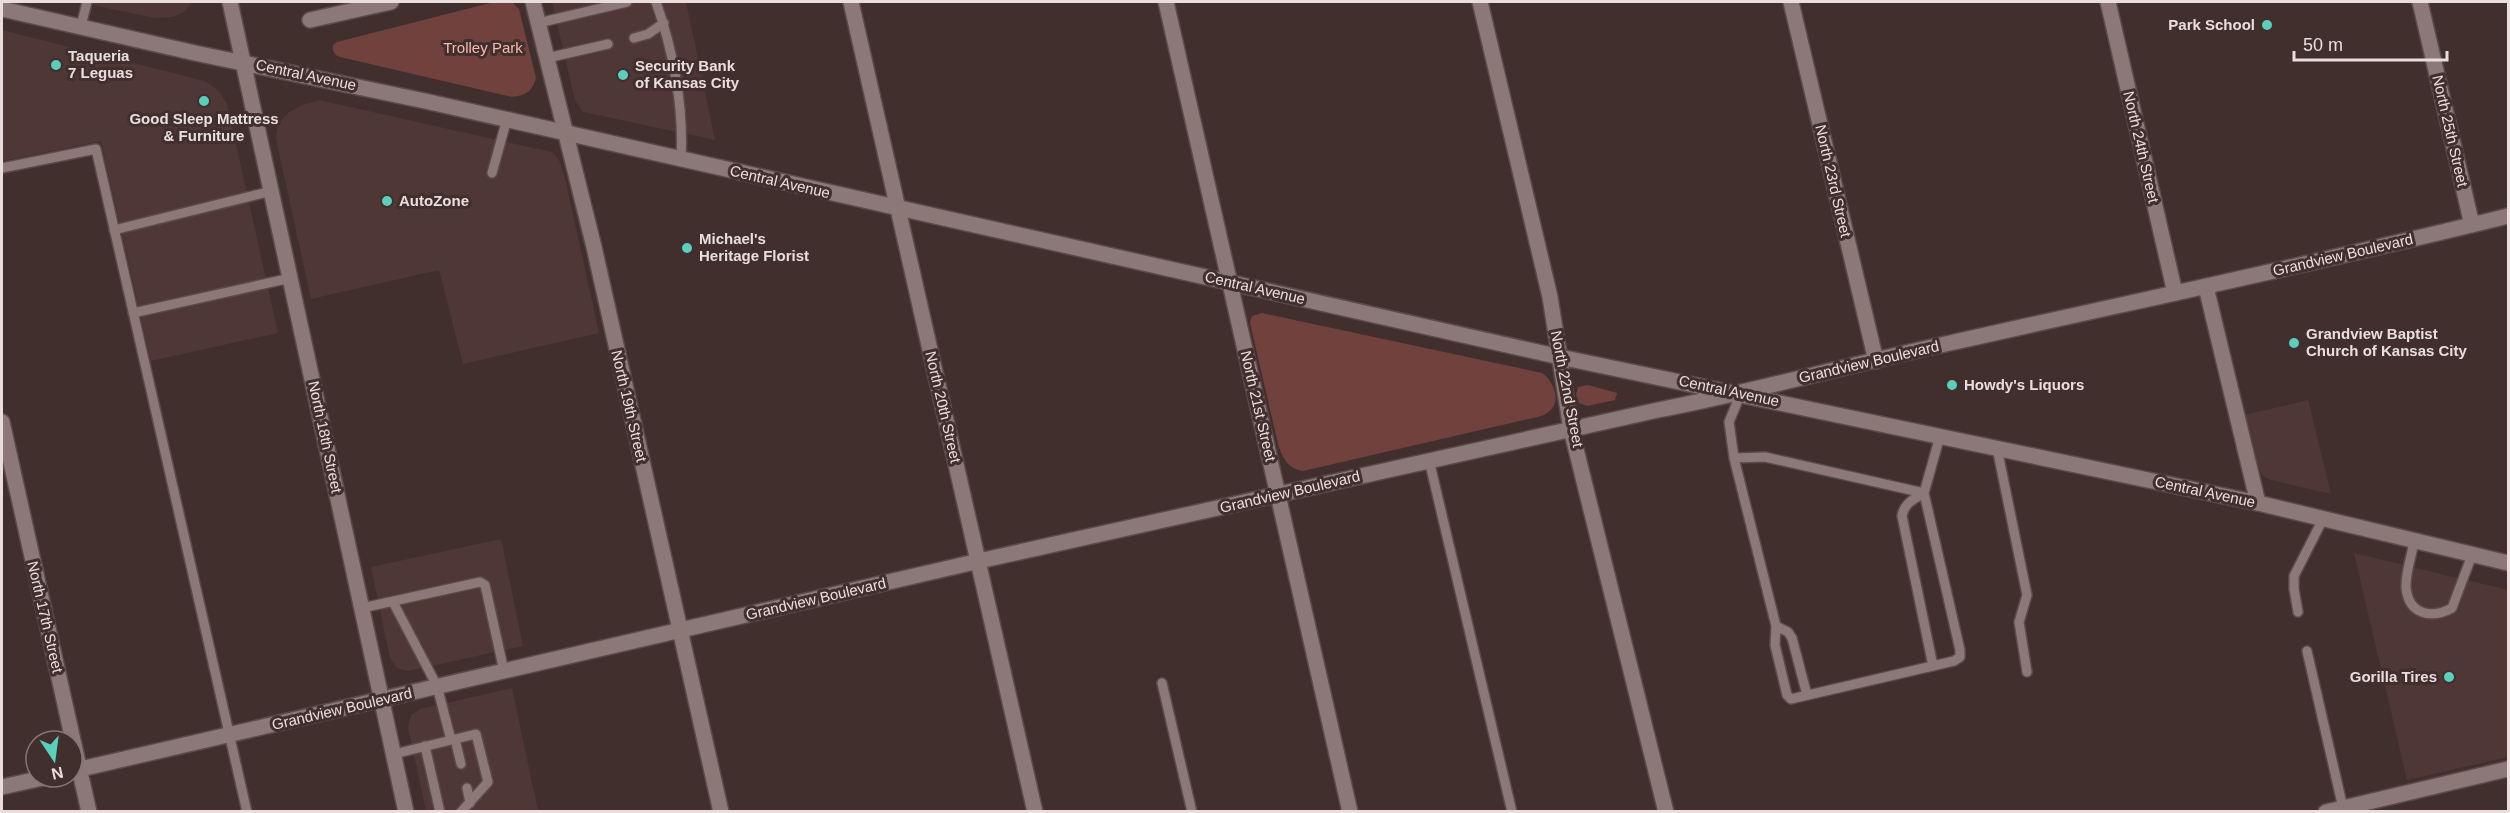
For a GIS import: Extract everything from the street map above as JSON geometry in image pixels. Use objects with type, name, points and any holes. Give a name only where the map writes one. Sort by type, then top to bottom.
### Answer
[{"type":"street","name":"North 18th Street","points":[[230,2],[406,812]]},
{"type":"street","points":[[310,20],[391,2]]},
{"type":"street","name":"North 19th Street","points":[[533,2],[594,247],[721,812]]},
{"type":"street","name":"North 20th Street","points":[[851,2],[1035,812]]},
{"type":"street","name":"North 21st Street","points":[[1166,2],[1350,812]]},
{"type":"street","name":"North 22nd Street","points":[[1480,2],[1550,297],[1571,429],[1586,479],[1666,812]]},
{"type":"street","name":"North 23rd Street","points":[[1791,2],[1876,361]]},
{"type":"street","name":"North 24th Street","points":[[2108,2],[2175,293]]},
{"type":"street","name":"North 25th Street","points":[[2420,2],[2472,225]]},
{"type":"street","name":"Central Avenue","points":[[2,9],[507,119],[1560,357],[1741,393],[2258,503],[2508,563]]},
{"type":"street","name":"Grandview Boulevard","points":[[84,769],[979,561],[1741,393],[2508,216]]},
{"type":"street","points":[[2206,287],[2258,503]]},
{"type":"street","name":"North 17th Street","points":[[2,422],[67,729]]},
{"type":"street","points":[[2326,812],[2508,769]]},
{"type":"street","points":[[2,788],[24,783]]},
{"type":"street","name":"North 17th Street","points":[[82,789],[90,812]]},
{"type":"lane","points":[[81,26],[87,2]]},
{"type":"lane","points":[[538,23],[627,2]]},
{"type":"lane","points":[[656,2],[664,23],[682,128],[681,159]]},
{"type":"lane","points":[[634,38],[648,34],[664,23]]},
{"type":"lane","points":[[547,58],[608,44]]},
{"type":"lane","points":[[492,173],[507,119]]},
{"type":"lane","points":[[2,168],[96,149],[247,812]]},
{"type":"lane","points":[[114,230],[272,191]]},
{"type":"lane","points":[[133,313],[291,278]]},
{"type":"lane","points":[[1741,393],[1729,422],[1734,458],[1776,626],[1775,645],[1787,695],[1791,699],[1954,661],[1960,657],[1924,492],[1940,436]]},
{"type":"lane","points":[[1997,448],[2027,595],[2019,622],[2027,672]]},
{"type":"lane","points":[[1734,458],[1765,458],[1924,492]]},
{"type":"lane","points":[[1429,460],[1512,812]]},
{"type":"lane","points":[[1924,492],[1907,503],[1903,508],[1902,516],[1933,666]]},
{"type":"lane","points":[[2298,612],[2294,576],[2323,519]]},
{"type":"lane","points":[[2414,541],[2406,587],[2410,600],[2423,614],[2432,615],[2452,608],[2472,555]]},
{"type":"lane","points":[[362,608],[480,582],[485,585],[504,671]]},
{"type":"lane","points":[[393,602],[437,686],[461,764]]},
{"type":"lane","points":[[1776,626],[1788,632],[1792,638],[1806,695]]},
{"type":"lane","points":[[2307,651],[2343,808]]},
{"type":"lane","points":[[1162,683],[1192,812]]},
{"type":"lane","points":[[393,754],[476,734],[488,782],[461,812]]},
{"type":"lane","points":[[425,746],[440,812]]},
{"type":"lane","points":[[467,788],[470,803]]},
{"type":"shaded area","points":[[79,2],[192,2],[184,12],[173,17],[154,18]]},
{"type":"shaded area","points":[[552,2],[686,2],[715,140],[583,112],[575,100]]},
{"type":"shaded area","points":[[2,30],[205,81],[219,91],[227,104],[278,333],[151,361],[101,141],[2,161]]},
{"type":"shaded area","points":[[319,100],[552,152],[559,160],[564,174],[599,333],[463,364],[439,270],[311,299],[276,139],[278,123],[288,113],[300,106]]},
{"type":"shaded area","points":[[2308,400],[2331,494],[2271,480],[2263,476],[2257,466],[2245,415]]},
{"type":"shaded area","points":[[501,539],[523,646],[408,671],[397,668],[390,658],[371,567]]},
{"type":"shaded area","points":[[2354,553],[2508,590],[2508,757],[2407,780]]},
{"type":"shaded area","points":[[512,688],[538,811],[426,811],[408,727],[411,715],[420,709]]},
{"type":"green space","name":"Trolley Park","points":[[494,2],[512,2],[519,9],[536,78],[533,87],[521,95],[512,97],[340,57],[333,50],[333,45],[337,42]]},
{"type":"green space","points":[[1262,313],[1542,373],[1553,387],[1555,404],[1547,413],[1538,417],[1303,471],[1298,470],[1288,463],[1279,448],[1250,323],[1252,316]]},
{"type":"green space","points":[[1588,385],[1617,393],[1615,400],[1587,406],[1579,403],[1576,395],[1578,387]]},
{"type":"place","name":"Park School","points":[[2267,25]]},
{"type":"place","name":"Taqueria 7 Leguas","points":[[56,65]]},
{"type":"place","name":"Security Bank of Kansas City","points":[[623,75]]},
{"type":"place","name":"Good Sleep Mattress & Furniture","points":[[204,101]]},
{"type":"place","name":"AutoZone","points":[[387,201]]},
{"type":"place","name":"Michael's Heritage Florist","points":[[687,248]]},
{"type":"place","name":"Grandview Baptist Church of Kansas City","points":[[2294,343]]},
{"type":"place","name":"Howdy's Liquors","points":[[1952,385]]},
{"type":"place","name":"Gorilla Tires","points":[[2449,677]]}]
